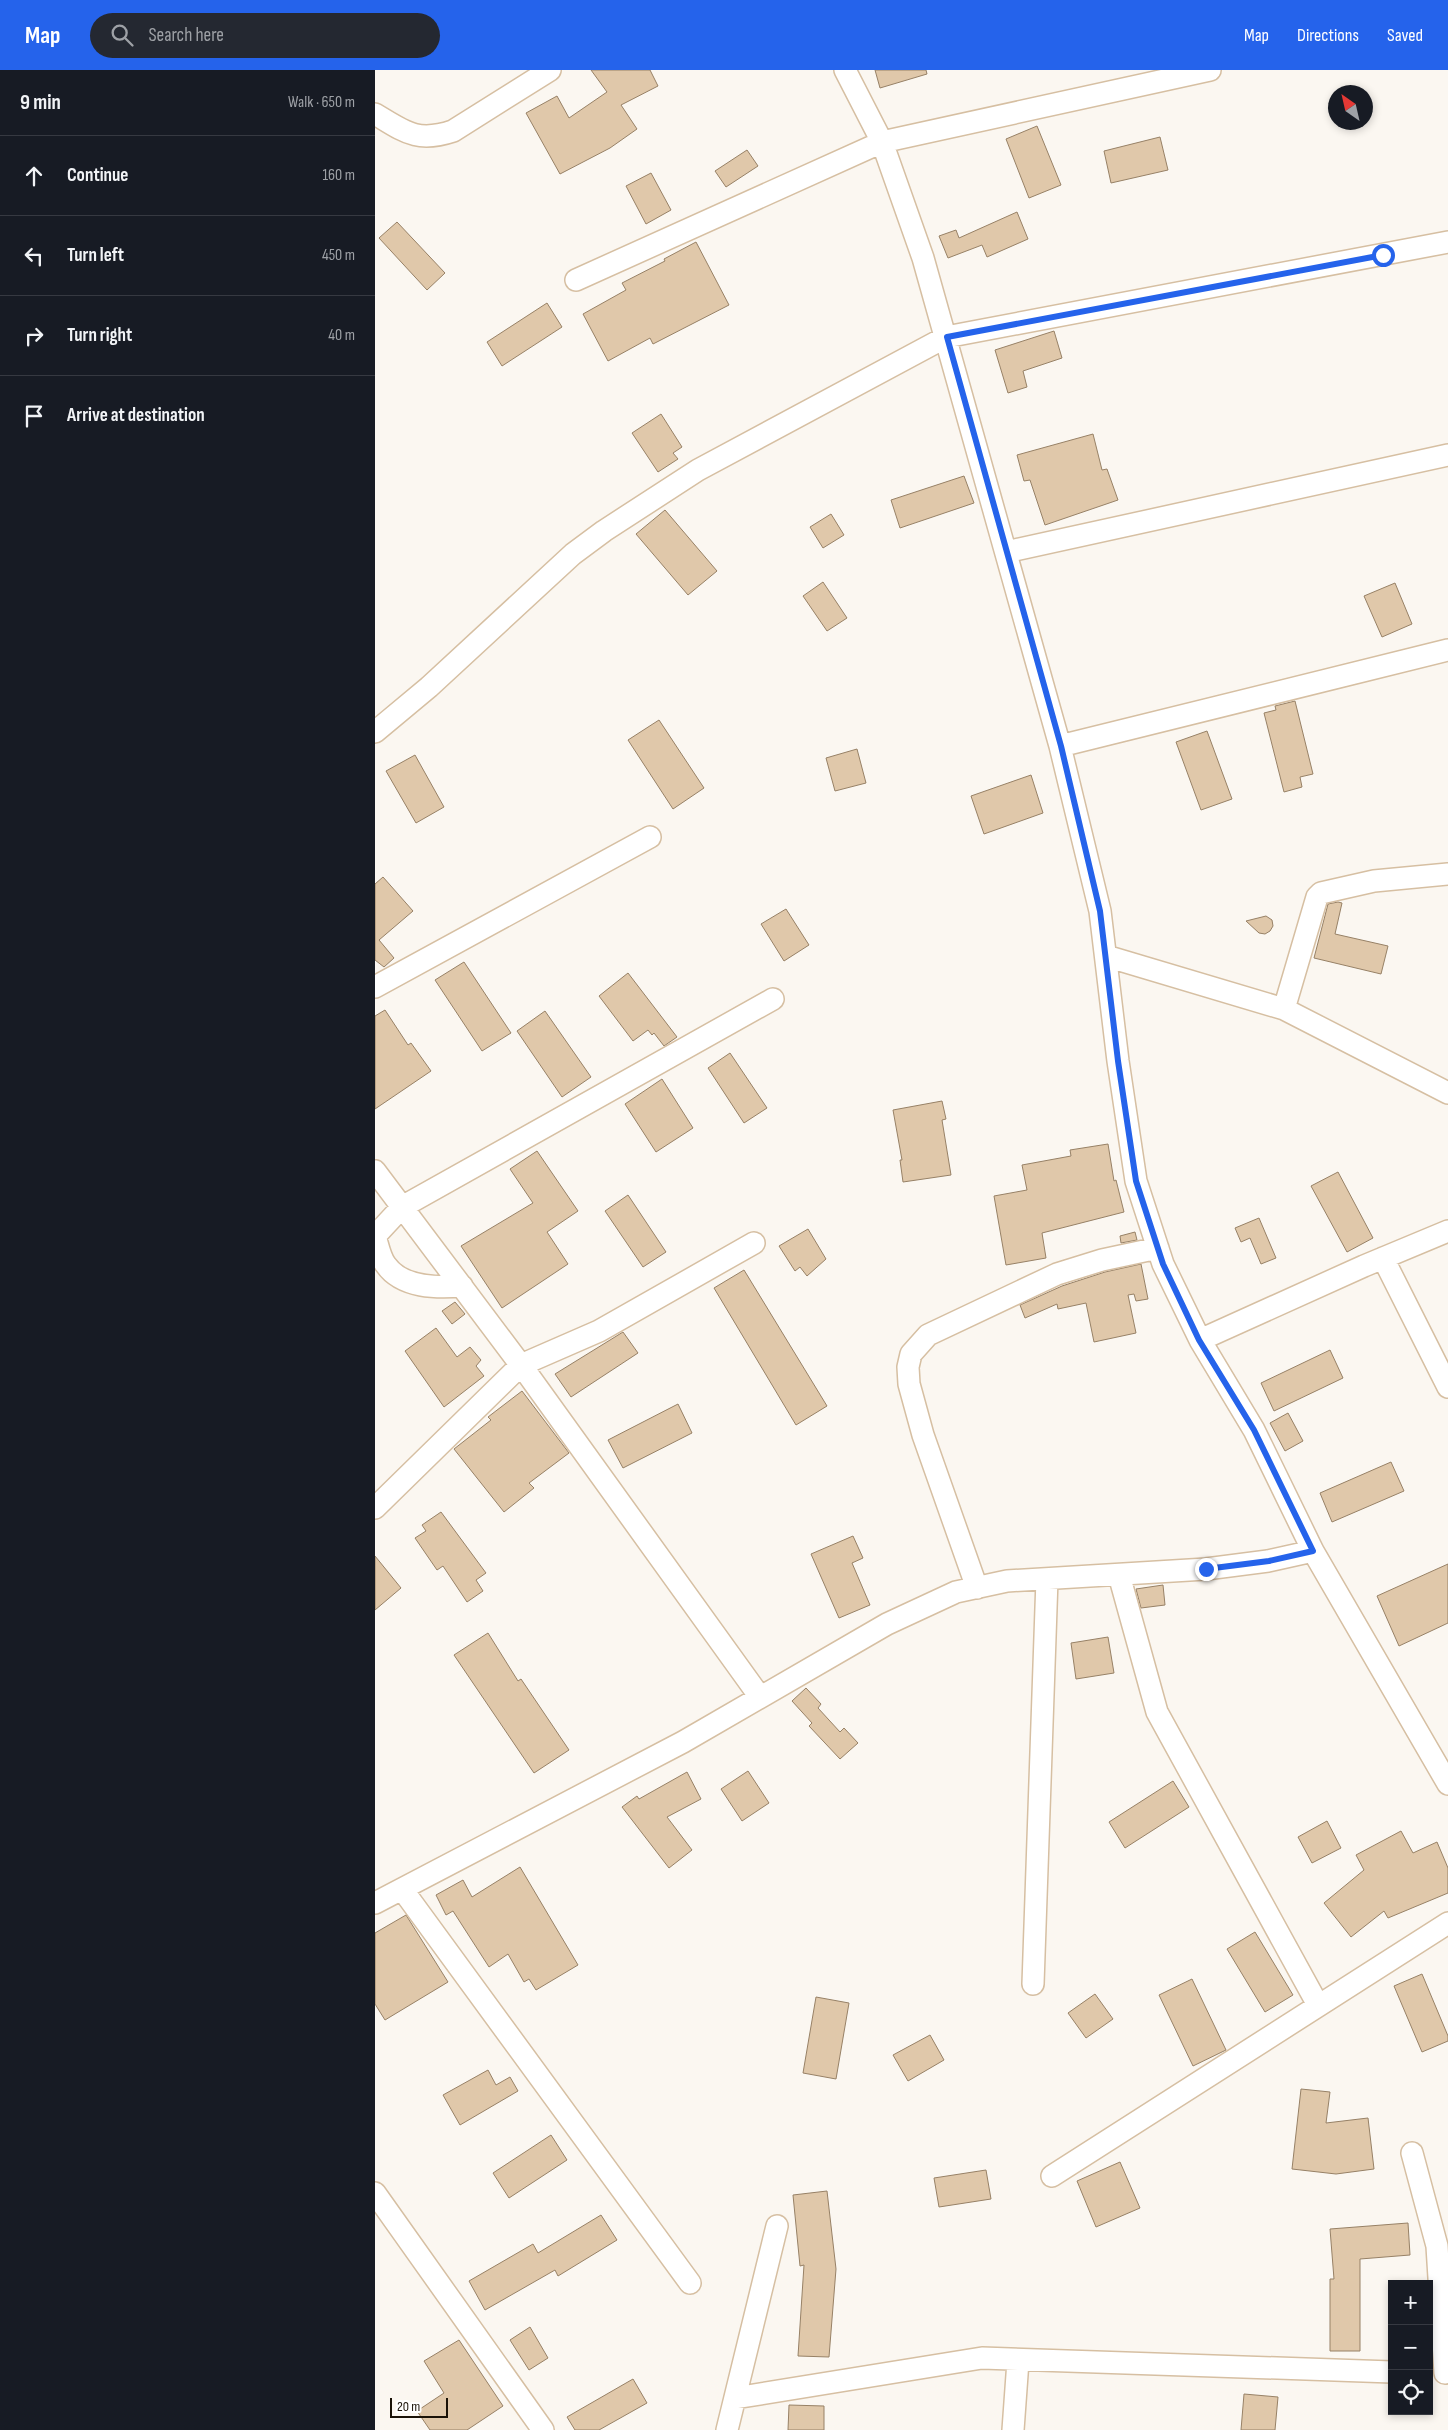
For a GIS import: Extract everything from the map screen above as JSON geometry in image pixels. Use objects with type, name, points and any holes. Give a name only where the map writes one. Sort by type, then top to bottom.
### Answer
[{"type":"street","points":[[375,114],[407,133],[421,138],[435,137],[453,131],[550,70]]},
{"type":"street","points":[[845,70],[882,142],[923,258],[947,337],[1061,746],[1100,911],[1118,1061],[1136,1181],[1163,1264],[1199,1340],[1254,1430],[1313,1551],[1448,1784]]},
{"type":"street","points":[[576,280],[882,142],[1210,70]]},
{"type":"street","points":[[375,732],[429,687],[573,554],[604,531],[698,470],[947,337],[1448,242]]},
{"type":"street","points":[[1006,552],[1448,455]]},
{"type":"street","points":[[1061,746],[1448,650]]},
{"type":"street","points":[[375,988],[451,944],[650,837]]},
{"type":"street","points":[[1284,1009],[1317,897],[1321,893],[1374,881],[1448,874]]},
{"type":"street","points":[[1105,956],[1284,1009],[1448,1093]]},
{"type":"street","points":[[462,1286],[420,1286],[398,1278],[385,1265],[375,1236],[402,1207],[773,999]]},
{"type":"street","points":[[375,1171],[521,1366],[760,1697]]},
{"type":"street","points":[[1199,1340],[1448,1231]]},
{"type":"street","points":[[375,1508],[521,1366],[599,1331],[754,1243]]},
{"type":"street","points":[[977,1588],[923,1435],[909,1384],[908,1367],[911,1354],[928,1335],[1057,1274],[1102,1260],[1158,1248]]},
{"type":"street","points":[[1383,1258],[1448,1386]]},
{"type":"street","points":[[375,1903],[683,1742],[887,1624],[956,1592],[1007,1581],[1206,1569],[1269,1561],[1313,1551]]},
{"type":"street","points":[[1119,1575],[1157,1712],[1318,2005]]},
{"type":"street","points":[[1033,1984],[1047,1579]]},
{"type":"street","points":[[402,1889],[690,2283]]},
{"type":"street","points":[[1052,2176],[1448,1922]]},
{"type":"street","points":[[1412,2153],[1437,2246],[1441,2373]]},
{"type":"street","points":[[375,2193],[543,2430]]},
{"type":"street","points":[[727,2430],[777,2226]]},
{"type":"street","points":[[735,2398],[982,2358],[1018,2361],[1388,2372]]},
{"type":"street","points":[[1013,2430],[1018,2361]]},
{"type":"building","points":[[591,70],[650,70],[658,86],[621,105],[637,129],[610,148],[560,174],[526,113],[557,96],[569,118],[607,92]]},
{"type":"building","points":[[875,70],[926,70],[927,74],[880,88]]},
{"type":"building","points":[[1037,126],[1061,185],[1029,198],[1006,139]]},
{"type":"building","points":[[1160,137],[1168,170],[1111,183],[1104,151]]},
{"type":"building","points":[[747,150],[758,166],[726,187],[715,171]]},
{"type":"building","points":[[651,173],[671,210],[646,224],[626,186]]},
{"type":"building","points":[[1017,212],[1028,239],[987,257],[982,245],[948,258],[939,236],[956,230],[959,238]]},
{"type":"building","points":[[397,222],[445,273],[427,290],[379,238]]},
{"type":"building","points":[[696,242],[729,305],[653,344],[650,338],[608,361],[583,314],[626,290],[622,283],[665,261],[664,259]]},
{"type":"building","points":[[547,303],[562,327],[502,366],[487,342]]},
{"type":"building","points":[[1054,331],[1062,358],[1023,371],[1027,387],[1008,393],[995,350]]},
{"type":"building","points":[[661,414],[682,447],[673,453],[678,459],[658,472],[632,433]]},
{"type":"building","points":[[1093,434],[1102,470],[1107,469],[1118,500],[1045,525],[1030,480],[1024,481],[1017,455]]},
{"type":"building","points":[[964,476],[974,503],[900,528],[891,500]]},
{"type":"building","points":[[665,510],[717,571],[688,595],[636,534]]},
{"type":"building","points":[[831,514],[844,535],[823,548],[810,527]]},
{"type":"building","points":[[823,582],[847,618],[827,631],[803,596]]},
{"type":"building","points":[[1395,583],[1412,624],[1382,637],[1364,596]]},
{"type":"building","points":[[1295,701],[1313,774],[1300,777],[1302,787],[1284,792],[1264,713],[1276,710],[1275,706]]},
{"type":"building","points":[[659,720],[704,788],[673,809],[628,740]]},
{"type":"building","points":[[1207,731],[1232,799],[1201,810],[1176,742]]},
{"type":"building","points":[[857,749],[866,783],[835,791],[826,758]]},
{"type":"building","points":[[415,755],[444,807],[416,823],[386,771]]},
{"type":"building","points":[[1031,775],[1043,813],[984,834],[971,796]]},
{"type":"building","points":[[383,877],[413,911],[379,940],[394,958],[384,967],[375,960],[375,884]]},
{"type":"building","points":[[1342,903],[1335,934],[1388,946],[1381,974],[1314,958],[1328,904]]},
{"type":"building","points":[[786,909],[809,945],[784,961],[761,924]]},
{"type":"building","points":[[1266,916],[1272,920],[1273,926],[1265,934],[1259,933],[1246,921]]},
{"type":"building","points":[[464,962],[511,1033],[482,1051],[435,980]]},
{"type":"building","points":[[628,973],[677,1037],[664,1046],[654,1033],[652,1035],[648,1030],[633,1041],[599,996]]},
{"type":"building","points":[[385,1010],[408,1045],[411,1043],[431,1071],[375,1109],[375,1016]]},
{"type":"building","points":[[545,1011],[591,1077],[562,1097],[517,1031]]},
{"type":"building","points":[[730,1053],[767,1108],[744,1123],[708,1068]]},
{"type":"building","points":[[662,1079],[693,1128],[656,1152],[625,1104]]},
{"type":"building","points":[[942,1101],[946,1119],[942,1120],[951,1175],[903,1182],[900,1160],[902,1160],[893,1110]]},
{"type":"building","points":[[1108,1144],[1114,1181],[1116,1180],[1124,1212],[1042,1233],[1046,1258],[1006,1265],[994,1196],[1027,1190],[1022,1165],[1071,1156],[1070,1150]]},
{"type":"building","points":[[537,1151],[578,1211],[547,1232],[568,1264],[502,1308],[461,1246],[533,1203],[510,1169]]},
{"type":"building","points":[[1338,1172],[1373,1238],[1347,1252],[1311,1186]]},
{"type":"building","points":[[628,1195],[666,1252],[643,1267],[605,1211]]},
{"type":"building","points":[[1259,1218],[1276,1258],[1261,1264],[1250,1238],[1241,1242],[1235,1228]]},
{"type":"building","points":[[808,1229],[826,1259],[807,1276],[800,1267],[795,1271],[779,1246]]},
{"type":"building","points":[[1135,1232],[1137,1240],[1121,1243],[1120,1236]]},
{"type":"building","points":[[1141,1264],[1148,1299],[1136,1301],[1134,1294],[1128,1295],[1136,1333],[1094,1342],[1086,1303],[1058,1309],[1057,1304],[1025,1318],[1020,1305],[1062,1286],[1105,1272]]},
{"type":"building","points":[[744,1270],[827,1406],[796,1425],[714,1288]]},
{"type":"building","points":[[455,1302],[465,1314],[452,1324],[442,1311]]},
{"type":"building","points":[[436,1328],[457,1357],[470,1347],[481,1360],[476,1366],[484,1376],[444,1407],[405,1351]]},
{"type":"building","points":[[623,1332],[638,1353],[571,1397],[555,1374]]},
{"type":"building","points":[[1330,1350],[1343,1378],[1274,1411],[1261,1383]]},
{"type":"building","points":[[522,1391],[569,1453],[529,1483],[534,1488],[504,1512],[454,1449],[491,1420],[488,1417]]},
{"type":"building","points":[[678,1404],[692,1433],[623,1468],[608,1440]]},
{"type":"building","points":[[1288,1413],[1303,1441],[1285,1451],[1270,1423]]},
{"type":"building","points":[[1391,1462],[1404,1491],[1332,1522],[1320,1493]]},
{"type":"building","points":[[441,1512],[486,1573],[476,1580],[483,1591],[467,1602],[443,1566],[437,1570],[415,1538],[426,1531],[422,1525]]},
{"type":"building","points":[[853,1536],[863,1558],[852,1563],[870,1605],[839,1618],[811,1554]]},
{"type":"building","points":[[375,1556],[401,1588],[375,1610]]},
{"type":"building","points":[[1448,1564],[1448,1623],[1399,1646],[1377,1596]]},
{"type":"building","points":[[1163,1585],[1165,1605],[1141,1608],[1136,1589]]},
{"type":"building","points":[[488,1633],[518,1681],[521,1679],[569,1750],[534,1773],[454,1655]]},
{"type":"building","points":[[1108,1637],[1114,1673],[1076,1679],[1071,1643]]},
{"type":"building","points":[[806,1688],[821,1704],[818,1708],[840,1732],[844,1728],[858,1743],[840,1759],[809,1726],[812,1723],[792,1701]]},
{"type":"building","points":[[748,1771],[769,1803],[742,1821],[721,1789]]},
{"type":"building","points":[[687,1772],[701,1799],[667,1817],[692,1850],[669,1868],[622,1807],[637,1796],[639,1799]]},
{"type":"building","points":[[1173,1781],[1189,1807],[1125,1848],[1109,1822]]},
{"type":"building","points":[[1327,1821],[1341,1848],[1312,1863],[1298,1837]]},
{"type":"building","points":[[1401,1831],[1413,1853],[1437,1842],[1448,1868],[1448,1893],[1388,1918],[1384,1911],[1351,1937],[1324,1903],[1364,1870],[1356,1855]]},
{"type":"building","points":[[520,1867],[578,1965],[536,1990],[529,1979],[524,1982],[508,1954],[489,1967],[453,1911],[446,1915],[436,1895],[463,1880],[472,1897]]},
{"type":"building","points":[[406,1915],[448,1982],[385,2020],[375,2004],[375,1933]]},
{"type":"building","points":[[1255,1932],[1293,1995],[1265,2012],[1227,1949]]},
{"type":"building","points":[[1422,1974],[1448,2036],[1448,2041],[1422,2052],[1394,1986]]},
{"type":"building","points":[[1192,1979],[1226,2050],[1193,2066],[1159,1995]]},
{"type":"building","points":[[1095,1994],[1113,2019],[1086,2038],[1068,2013]]},
{"type":"building","points":[[816,1997],[849,2003],[836,2079],[803,2073]]},
{"type":"building","points":[[930,2035],[944,2060],[908,2081],[893,2055]]},
{"type":"building","points":[[488,2070],[496,2085],[510,2077],[518,2091],[460,2125],[443,2095]]},
{"type":"building","points":[[1301,2089],[1330,2092],[1326,2123],[1368,2118],[1374,2169],[1336,2174],[1292,2169]]},
{"type":"building","points":[[551,2135],[567,2160],[509,2198],[493,2173]]},
{"type":"building","points":[[1120,2162],[1140,2208],[1096,2227],[1077,2181]]},
{"type":"building","points":[[986,2170],[991,2199],[939,2207],[934,2178]]},
{"type":"building","points":[[827,2191],[836,2269],[829,2357],[798,2356],[804,2265],[800,2266],[793,2195]]},
{"type":"building","points":[[601,2215],[617,2240],[558,2276],[555,2270],[485,2310],[469,2281],[533,2244],[538,2253]]},
{"type":"building","points":[[1408,2223],[1410,2255],[1360,2259],[1360,2351],[1330,2351],[1330,2279],[1334,2279],[1330,2229]]},
{"type":"building","points":[[530,2327],[548,2358],[529,2370],[510,2340]]},
{"type":"building","points":[[459,2340],[503,2406],[467,2430],[430,2430],[417,2411],[444,2393],[424,2361]]},
{"type":"building","points":[[633,2379],[647,2403],[599,2430],[575,2430],[567,2417]]},
{"type":"building","points":[[1244,2394],[1278,2397],[1275,2430],[1241,2430]]},
{"type":"building","points":[[789,2405],[824,2406],[824,2430],[788,2430]]},
{"type":"route","points":[[1206,1569],[1269,1561],[1313,1551],[1254,1430],[1199,1340],[1163,1264],[1136,1181],[1118,1061],[1100,911],[1061,746],[947,337],[1383,255]]}]
